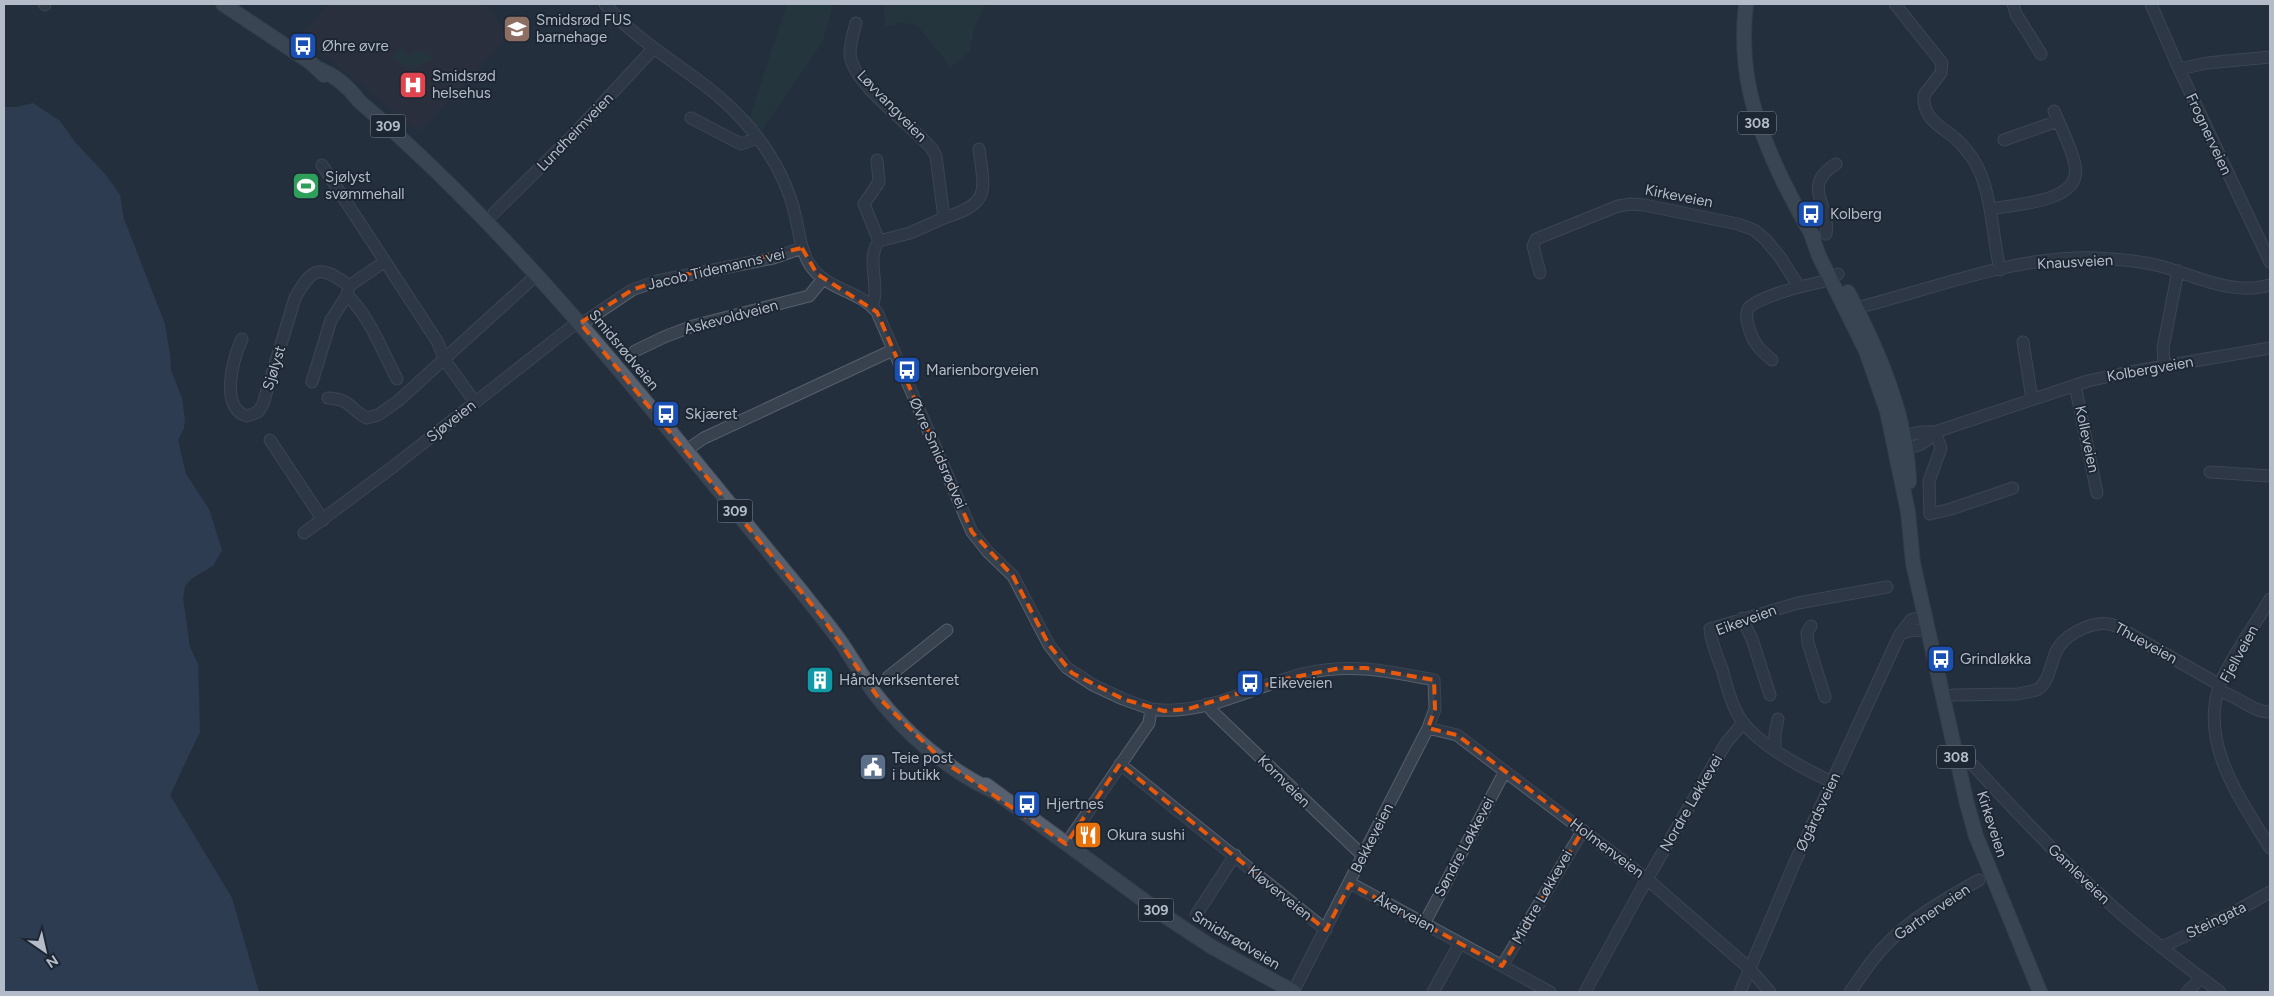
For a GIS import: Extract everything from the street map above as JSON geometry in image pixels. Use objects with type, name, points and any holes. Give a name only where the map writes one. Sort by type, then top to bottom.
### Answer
[{"type":"main road","name":"Smidsrødveien","points":[[223,4],[319,69],[333,75],[350,89],[359,101],[459,192],[506,240],[580,323],[686,451],[840,642],[869,686],[901,723],[943,761],[975,783],[993,791],[1205,942],[1293,992]]},
{"type":"main road","name":"Kirkeveien","points":[[1746,4],[1744,51],[1751,104],[1767,148],[1834,276],[1874,372],[1900,443],[1909,474],[1908,512],[1913,563],[1976,836],[2040,992]]},
{"type":"street","points":[[605,4],[654,49],[720,98],[742,119],[778,165],[795,215],[802,248],[810,265],[823,279],[872,306],[875,290],[874,254],[879,241],[864,204],[878,182],[877,160]]},
{"type":"street","points":[[1895,4],[1942,63],[1941,74],[1924,95],[1926,111],[1931,120],[1956,139],[1972,159],[1983,180],[2000,270]]},
{"type":"street","points":[[2013,4],[2025,30],[2041,54]]},
{"type":"street","name":"Frognerveien","points":[[2151,4],[2179,69],[2270,262]]},
{"type":"street","name":"Løvvangveien","points":[[856,23],[850,50],[853,63],[871,88],[932,149],[936,156],[944,218]]},
{"type":"street","name":"Lundheimveien","points":[[494,213],[575,133],[654,49]]},
{"type":"street","points":[[2179,69],[2207,63],[2270,57]]},
{"type":"street","points":[[1990,209],[2058,195],[2071,186],[2075,178],[2075,164],[2056,116],[2004,140]]},
{"type":"street","points":[[691,118],[715,133],[740,144],[757,138]]},
{"type":"street","points":[[879,241],[910,233],[965,211],[980,198],[983,180],[980,149]]},
{"type":"street","points":[[1826,234],[1827,223],[1818,197],[1818,184],[1825,173],[1836,164]]},
{"type":"street","points":[[322,165],[437,342],[445,359],[475,402]]},
{"type":"street","name":"Kirkeveien","points":[[1540,273],[1533,246],[1536,239],[1608,209],[1631,204],[1738,224],[1754,230],[1780,257],[1799,288]]},
{"type":"street","name":"Jacob Tidemanns vei","points":[[580,323],[632,290],[657,281],[773,258],[802,248]]},
{"type":"street","name":"Knausveien","points":[[1864,306],[2000,270],[2046,261],[2096,258],[2133,260],[2178,271],[2234,289],[2250,289],[2270,285]]},
{"type":"street","points":[[312,382],[331,320],[348,291],[384,262]]},
{"type":"street","name":"Sjølyst","points":[[242,339],[238,346],[229,388],[233,402],[239,412],[248,416],[258,412],[263,404],[295,298],[304,282],[318,270],[325,271],[333,274],[348,291],[370,327],[397,379]]},
{"type":"street","points":[[2164,366],[2162,348],[2178,271]]},
{"type":"street","points":[[1772,360],[1758,349],[1752,341],[1747,311],[1755,303],[1834,276]]},
{"type":"street","name":"Askevoldveien","points":[[635,351],[693,326],[808,296],[823,279]]},
{"type":"street","points":[[328,398],[336,398],[350,404],[363,416],[371,418],[398,401],[531,280]]},
{"type":"street","name":"Øvre Smidsrødvei","points":[[872,306],[877,312],[972,532],[988,552],[1013,576],[1058,659],[1072,673],[1093,685],[1124,700],[1151,709]]},
{"type":"street","name":"Sjøveien","points":[[304,533],[570,328],[580,323]]},
{"type":"street","points":[[2023,342],[2032,398]]},
{"type":"street","name":"Kolbergveien","points":[[1900,443],[1924,443],[1936,432],[2032,398],[2107,376],[2270,348]]},
{"type":"street","points":[[686,451],[711,434],[893,350]]},
{"type":"street","name":"Kolleveien","points":[[2075,385],[2097,493]]},
{"type":"street","points":[[1936,432],[1941,448],[1929,481],[1930,514],[1951,509],[2013,488]]},
{"type":"street","points":[[270,440],[323,520]]},
{"type":"street","points":[[2210,472],[2270,476]]},
{"type":"street","name":"Eikeveien","points":[[1832,782],[1809,771],[1775,749],[1744,723],[1729,693],[1710,629],[1798,603],[1887,587]]},
{"type":"street","name":"Fjellveien","points":[[2270,599],[2220,688],[2215,719],[2221,758],[2232,784],[2270,848]]},
{"type":"street","name":"Øgårdsveien","points":[[1740,992],[1832,782],[1900,634],[1911,620],[1924,616]]},
{"type":"street","points":[[1742,618],[1752,639],[1770,695]]},
{"type":"street","name":"Thueveien","points":[[1953,696],[2018,694],[2037,690],[2048,676],[2056,653],[2063,642],[2088,626],[2103,622],[2116,626],[2260,711],[2270,712]]},
{"type":"street","points":[[1811,626],[1807,632],[1808,643],[1825,697]]},
{"type":"street","points":[[888,678],[947,630]]},
{"type":"street","points":[[1900,634],[1913,630],[1928,631]]},
{"type":"street","name":"Bekkeveien","points":[[1207,704],[1285,679],[1340,668],[1366,668],[1434,680],[1435,709],[1428,728],[1293,992]]},
{"type":"street","points":[[1066,844],[1149,723],[1151,709],[1178,710],[1207,704]]},
{"type":"street","name":"Kornveien","points":[[1207,704],[1315,812],[1359,852],[1364,854]]},
{"type":"street","points":[[1775,749],[1775,733],[1778,719]]},
{"type":"street","name":"Nordre Løkkevei","points":[[1585,992],[1726,743],[1744,723]]},
{"type":"street","name":"Holmenveien","points":[[1428,728],[1457,735],[1648,880],[1749,968],[1770,992]]},
{"type":"street","name":"Gamleveien","points":[[1967,762],[1974,766],[2007,802],[2104,898],[2200,978],[2220,992]]},
{"type":"street","name":"Kløverveien","points":[[1120,764],[1326,930]]},
{"type":"street","name":"Søndre Løkkevei","points":[[1424,924],[1505,771]]},
{"type":"street","name":"Midtre Løkkevei","points":[[1502,966],[1583,830]]},
{"type":"street","name":"Kløverveien","points":[[1196,915],[1234,855]]},
{"type":"street","name":"Gartnerveien","points":[[1850,992],[1880,950],[1901,930],[1934,907],[1979,880]]},
{"type":"street","name":"Åkerveien","points":[[1350,883],[1550,992]]},
{"type":"street","name":"Steingata","points":[[2162,947],[2233,913],[2270,892]]},
{"type":"street","points":[[1433,992],[1460,943]]},
{"type":"street","points":[[2187,992],[2200,978]]},
{"type":"highlighted area","points":[[802,248],[817,274],[877,312],[972,532],[1013,576],[1049,645],[1072,673],[1123,699],[1164,711],[1188,709],[1285,679],[1340,668],[1366,668],[1434,680],[1435,709],[1428,728],[1457,735],[1583,830],[1502,966],[1350,884],[1326,930],[1120,764],[1066,844],[943,761],[877,696],[822,617],[580,323],[632,290],[657,281]]},
{"type":"shaded area","name":"Smidsrød helsehus","points":[[329,4],[486,4],[508,37],[419,132],[301,35]]},
{"type":"green space","points":[[787,4],[833,4],[823,41],[762,130],[750,121],[750,117]]},
{"type":"green space","points":[[884,4],[985,4],[974,29],[969,52],[951,67],[917,25],[901,23],[885,27]]},
{"type":"green space","points":[[401,48],[409,56],[414,51],[426,53],[433,59],[415,67],[408,67],[392,57]]},
{"type":"water","points":[[33,103],[60,121],[75,142],[106,175],[120,195],[124,219],[165,324],[171,370],[182,398],[185,420],[184,428],[178,440],[186,474],[209,509],[222,550],[213,566],[191,579],[185,586],[183,598],[190,647],[198,664],[200,732],[170,795],[232,898],[259,992],[4,992],[4,107],[17,107]]},
{"type":"place","name":"Smidsrød FUS barnehage","points":[[517,29]]},
{"type":"place","name":"Øhre øvre","points":[[303,46]]},
{"type":"place","name":"Smidsrød helsehus","points":[[413,85]]},
{"type":"place","name":"Sjølyst svømmehall","points":[[306,186]]},
{"type":"place","name":"Kolberg","points":[[1811,214]]},
{"type":"place","name":"Marienborgveien","points":[[907,370]]},
{"type":"place","name":"Skjæret","points":[[666,414]]},
{"type":"place","name":"Grindløkka","points":[[1941,659]]},
{"type":"place","name":"Håndverksenteret","points":[[820,680]]},
{"type":"place","name":"Eikeveien","points":[[1250,683]]},
{"type":"place","name":"Teie post i butikk","points":[[873,767]]},
{"type":"place","name":"Hjertnes","points":[[1027,804]]},
{"type":"place","name":"Okura sushi","points":[[1088,835]]}]
